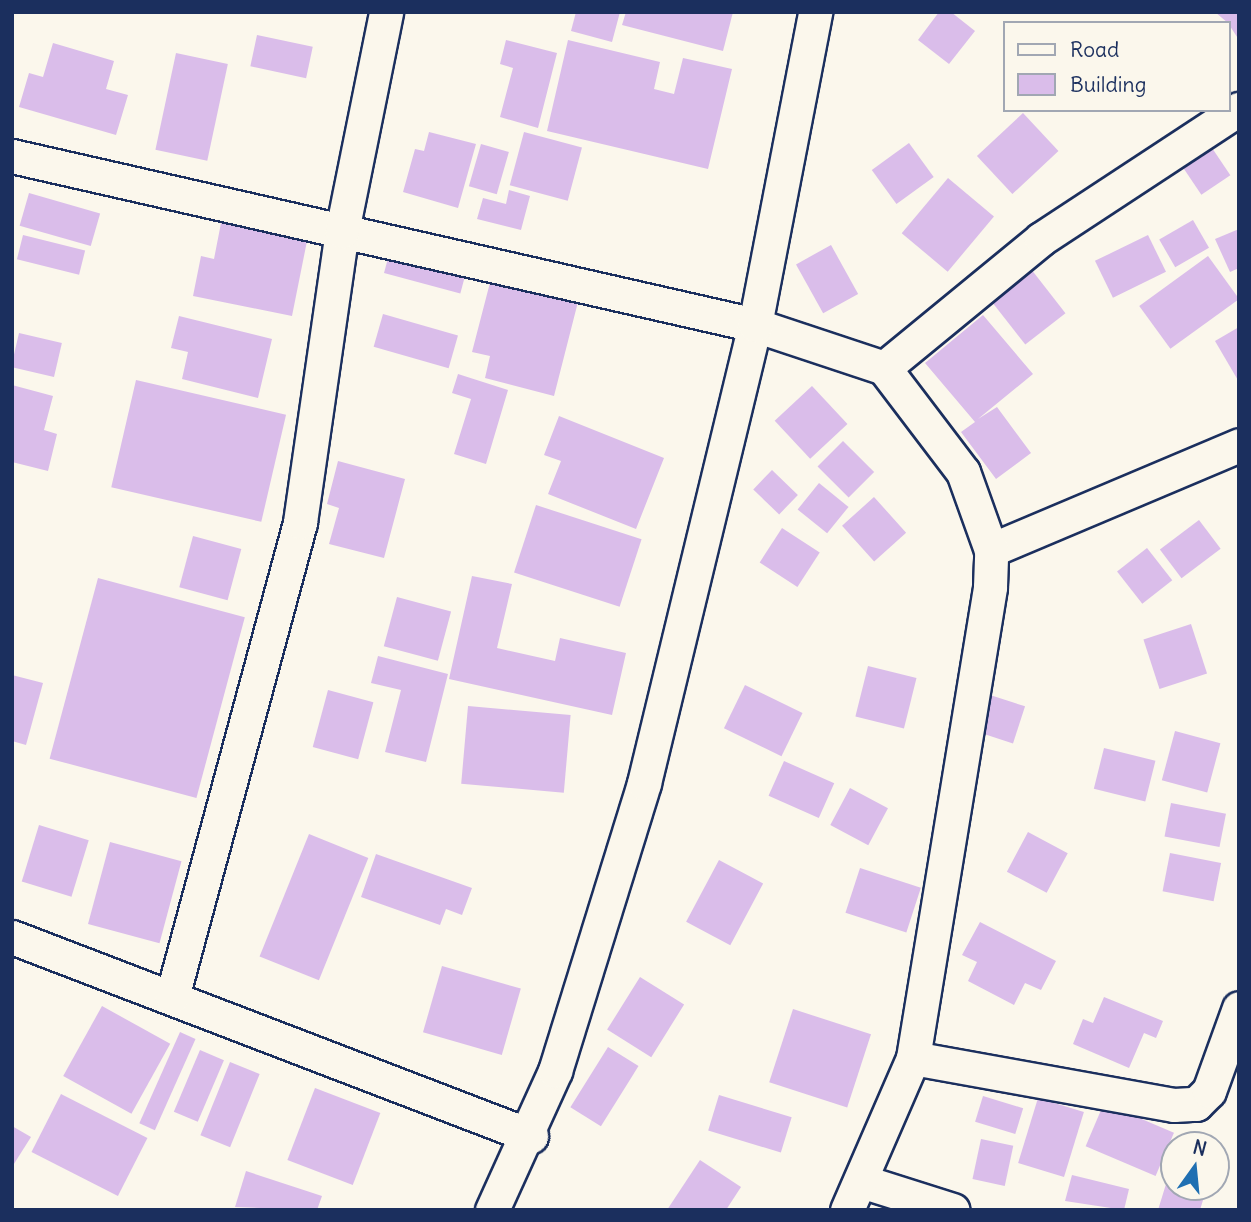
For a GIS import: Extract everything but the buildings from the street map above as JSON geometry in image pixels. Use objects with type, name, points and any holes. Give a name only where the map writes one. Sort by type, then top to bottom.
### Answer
[{"type":"street","points":[[172,997],[292,561],[342,231],[386,12]]},
{"type":"street","points":[[492,1210],[531,1136],[644,783],[755,325],[816,12]]},
{"type":"street","points":[[884,368],[1041,239],[1239,109]]},
{"type":"street","points":[[12,156],[755,325],[884,368],[963,472],[991,550],[913,1058],[854,1195],[953,1210]]},
{"type":"street","points":[[991,550],[1239,445]]},
{"type":"street","points":[[12,937],[531,1136]]},
{"type":"street","points":[[913,1058],[1174,1105],[1196,1104],[1209,1091],[1239,1008]]}]
